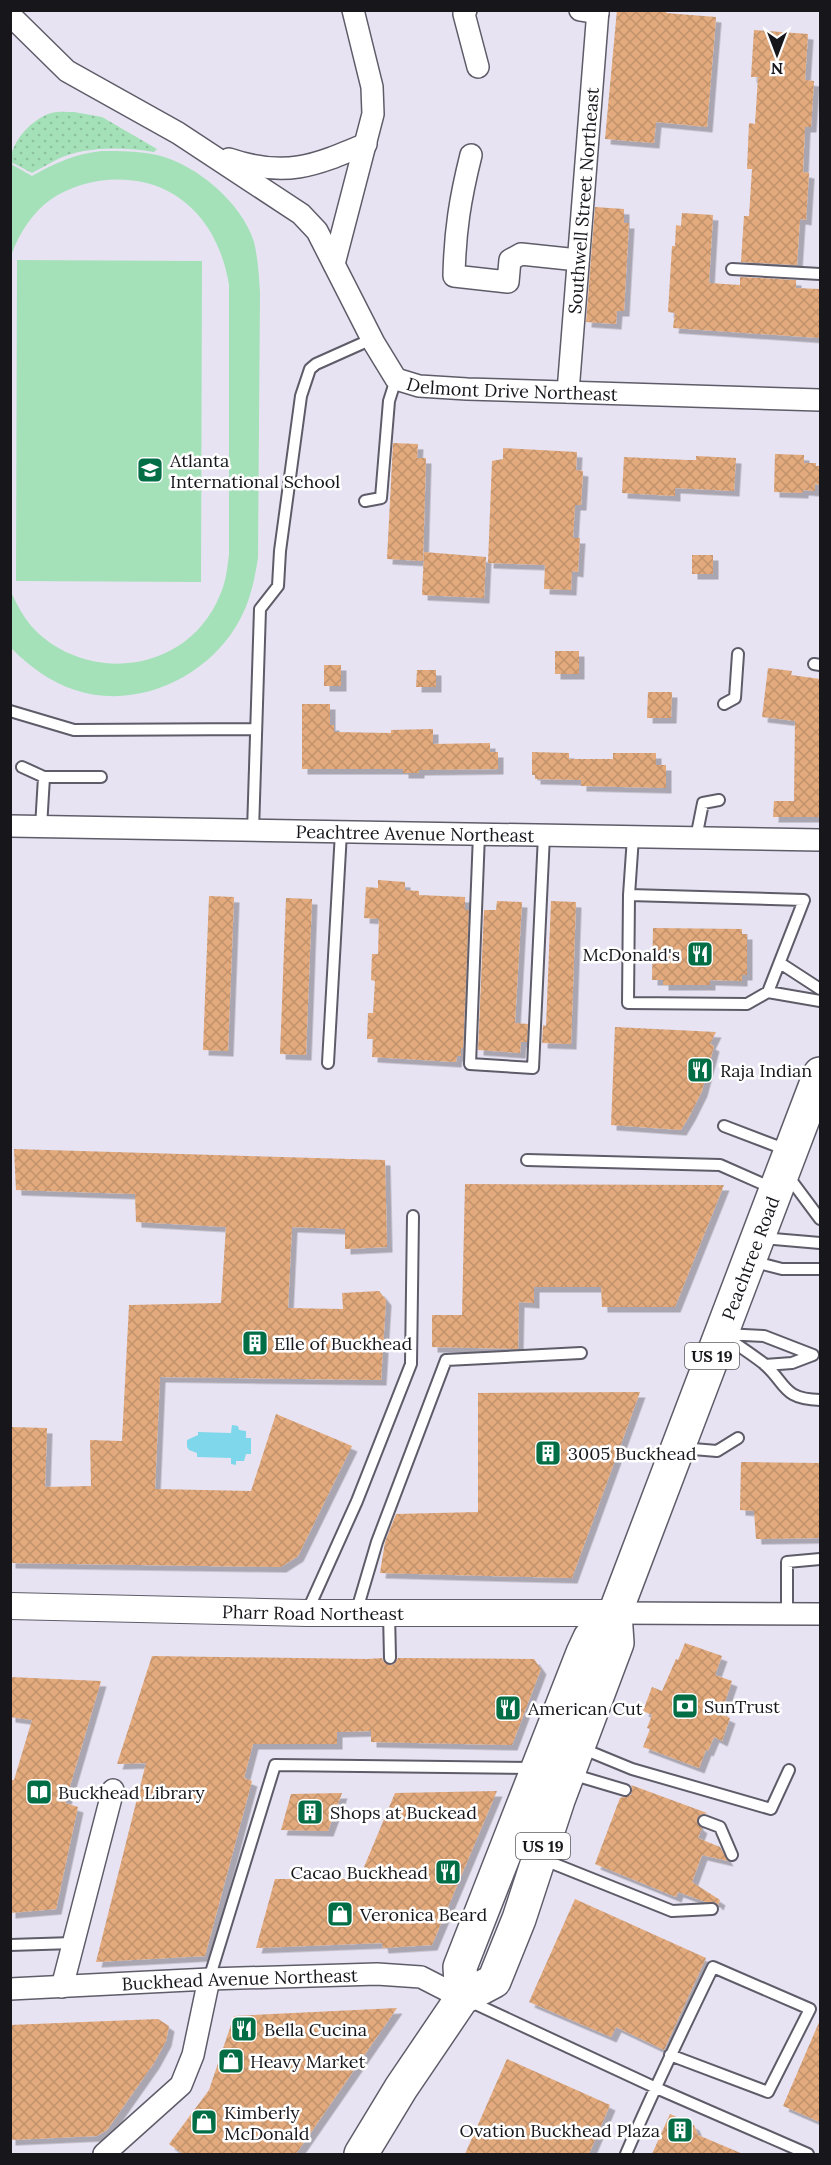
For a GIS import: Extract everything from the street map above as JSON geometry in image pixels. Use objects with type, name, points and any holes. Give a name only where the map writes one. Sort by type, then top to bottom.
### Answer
[{"type":"highway","name":"Peachtree Road","points":[[615,1613],[820,1074]]},
{"type":"highway","name":"US 19","points":[[362,2154],[401,2088],[462,1998],[494,1981],[519,1919],[539,1858],[590,1638],[615,1613]]},
{"type":"highway","name":"US 19","points":[[462,1998],[460,1967],[562,1763],[617,1643],[615,1613]]},
{"type":"street","points":[[334,264],[373,114],[372,87],[353,10]]},
{"type":"street","points":[[466,10],[464,14],[478,67]]},
{"type":"street","name":"Southwell Street Northeast","points":[[568,392],[592,11]]},
{"type":"street","name":"Delmont Drive Northeast","points":[[10,15],[67,71],[178,134],[301,214],[316,231],[372,339],[396,379],[419,386],[820,400]]},
{"type":"street","name":"Delmont Drive Northeast","points":[[211,155],[254,167],[287,169],[318,164],[366,144]]},
{"type":"street","points":[[471,155],[460,199],[455,235],[454,276],[508,282],[510,260],[521,254],[578,260]]},
{"type":"street","name":"Peachtree Avenue Northeast","points":[[10,826],[820,840]]},
{"type":"street","name":"Pharr Road Northeast","points":[[10,1606],[356,1613],[615,1613]]},
{"type":"street","points":[[615,1613],[820,1614]]},
{"type":"street","points":[[62,1987],[113,1790]]},
{"type":"street","name":"Buckhead Avenue Northeast","points":[[10,1989],[209,1979],[404,1975],[421,1977],[462,1998]]},
{"type":"street","points":[[104,2154],[181,2085],[193,2055],[209,1979]]},
{"type":"lane","points":[[732,269],[820,274]]},
{"type":"lane","points":[[253,831],[260,609],[278,586],[280,551],[303,387],[310,369],[316,364],[372,339]]},
{"type":"lane","points":[[365,501],[381,498],[389,401],[396,379]]},
{"type":"lane","points":[[724,704],[735,698],[738,654]]},
{"type":"lane","points":[[10,711],[74,730],[256,729]]},
{"type":"lane","points":[[22,767],[44,777],[101,777]]},
{"type":"lane","points":[[41,827],[44,777]]},
{"type":"lane","points":[[696,838],[703,802],[719,800]]},
{"type":"lane","points":[[328,1063],[341,832]]},
{"type":"lane","points":[[479,834],[470,1064],[533,1068],[544,835]]},
{"type":"lane","points":[[629,895],[804,900],[768,992],[747,1004],[628,1003],[629,895],[633,837]]},
{"type":"lane","points":[[780,963],[820,989]]},
{"type":"lane","points":[[768,992],[820,1001]]},
{"type":"lane","points":[[724,1126],[783,1169],[820,1219]]},
{"type":"lane","points":[[527,1160],[783,1169]]},
{"type":"lane","points":[[307,1612],[357,1501],[411,1364],[413,1216]]},
{"type":"lane","points":[[752,1249],[820,1243]]},
{"type":"lane","points":[[752,1249],[782,1269],[820,1269]]},
{"type":"lane","points":[[721,1333],[765,1365],[781,1385],[794,1394],[803,1399],[820,1400]]},
{"type":"lane","points":[[721,1333],[764,1336],[813,1355],[792,1363],[765,1365]]},
{"type":"lane","points":[[356,1613],[377,1542],[446,1360],[581,1353]]},
{"type":"lane","points":[[677,1448],[717,1451],[738,1438]]},
{"type":"lane","points":[[787,1614],[787,1562],[820,1559]]},
{"type":"lane","points":[[388,1613],[390,1658]]},
{"type":"lane","points":[[562,1763],[625,1790]]},
{"type":"lane","points":[[209,1979],[275,1766],[562,1763],[632,1768],[771,1809],[789,1770]]},
{"type":"lane","points":[[704,1821],[720,1827],[732,1854]]},
{"type":"lane","points":[[539,1858],[672,1911],[712,1909]]},
{"type":"lane","points":[[10,1945],[73,1943]]},
{"type":"lane","points":[[626,2154],[654,2087],[713,1967],[810,2009],[768,2092],[670,2055]]},
{"type":"lane","points":[[462,1998],[654,2087],[808,2154]]},
{"type":"green space","points":[[54,112],[74,112],[102,117],[157,149],[154,152],[117,149],[79,152],[67,155],[32,173],[11,162],[18,139],[37,120]]},
{"type":"green space","points":[[101,151],[157,155],[187,167],[216,187],[248,227],[254,242],[260,293],[258,558],[247,603],[235,628],[205,662],[166,686],[144,693],[121,696],[98,695],[66,687],[40,673],[18,655],[11,648],[11,592],[23,614],[39,634],[62,650],[88,660],[114,664],[140,661],[165,653],[187,639],[206,620],[222,590],[229,555],[229,285],[217,245],[195,211],[173,194],[143,182],[111,180],[94,182],[64,192],[37,211],[26,225],[11,256],[11,164],[32,176],[65,160]]},
{"type":"green space","points":[[17,260],[202,261],[201,582],[16,581]]},
{"type":"water","points":[[232,1425],[238,1426],[239,1430],[246,1431],[246,1438],[251,1438],[251,1454],[246,1454],[244,1461],[236,1461],[236,1465],[231,1464],[231,1458],[197,1457],[197,1453],[187,1447],[187,1440],[198,1435],[198,1432],[231,1433]]},
{"type":"building","points":[[617,10],[667,10],[666,13],[716,17],[707,127],[656,122],[654,143],[605,139]]},
{"type":"building","points":[[754,30],[808,34],[805,80],[814,81],[811,127],[805,127],[803,172],[809,173],[806,220],[800,219],[797,265],[741,262],[744,216],[749,216],[752,169],[747,169],[749,123],[755,124],[758,77],[751,77]]},
{"type":"building","points":[[595,207],[624,209],[624,223],[629,223],[624,311],[617,311],[616,324],[586,322]]},
{"type":"building","points":[[682,213],[713,215],[709,283],[740,285],[740,277],[796,280],[796,288],[820,289],[820,338],[673,328],[675,313],[668,312],[672,246],[675,246],[676,225],[681,226]]},
{"type":"building","points":[[393,443],[418,444],[417,458],[426,458],[423,561],[387,559]]},
{"type":"building","points":[[503,448],[577,452],[576,470],[583,471],[581,505],[575,505],[573,538],[580,538],[578,572],[572,571],[571,590],[544,589],[545,565],[488,563],[492,461],[503,459]]},
{"type":"building","points":[[775,454],[804,455],[804,463],[816,463],[816,466],[820,466],[820,485],[815,484],[815,491],[803,490],[803,493],[774,492]]},
{"type":"building","points":[[696,456],[736,458],[734,491],[675,488],[675,496],[622,493],[624,457],[696,460]]},
{"type":"building","points":[[424,552],[486,557],[484,598],[422,595]]},
{"type":"building","points":[[692,555],[713,555],[713,574],[692,574]]},
{"type":"building","points":[[555,651],[579,651],[579,674],[555,674]]},
{"type":"building","points":[[324,665],[341,665],[341,686],[324,686]]},
{"type":"building","points":[[768,668],[792,671],[791,675],[820,679],[820,817],[773,817],[774,801],[794,801],[795,721],[762,717]]},
{"type":"building","points":[[417,670],[436,670],[436,687],[416,687]]},
{"type":"building","points":[[648,692],[672,692],[671,718],[647,718]]},
{"type":"building","points":[[302,704],[330,704],[330,725],[334,725],[334,732],[391,733],[391,730],[433,729],[433,744],[490,743],[490,752],[498,752],[498,769],[419,770],[419,773],[403,773],[403,769],[302,769]]},
{"type":"building","points":[[532,752],[569,753],[569,759],[613,759],[613,753],[656,753],[656,765],[666,765],[666,788],[581,786],[581,780],[535,779],[535,775],[532,775]]},
{"type":"building","points":[[378,880],[405,882],[405,890],[419,891],[419,895],[465,897],[465,910],[469,910],[463,1049],[461,1048],[461,1056],[457,1056],[456,1062],[372,1057],[373,1039],[367,1039],[368,1013],[373,1013],[375,981],[371,980],[372,954],[378,954],[379,919],[364,918],[366,887],[378,888]]},
{"type":"building","points":[[209,896],[234,897],[228,1051],[203,1050]]},
{"type":"building","points":[[286,898],[312,899],[306,1055],[280,1054]]},
{"type":"building","points":[[497,901],[522,902],[515,1023],[528,1024],[527,1042],[521,1042],[520,1053],[478,1050],[484,910],[496,910]]},
{"type":"building","points":[[551,901],[576,902],[571,1044],[542,1043],[543,1025],[546,1026]]},
{"type":"building","name":"McDonald's","points":[[653,928],[742,929],[742,934],[747,934],[747,975],[742,975],[742,981],[710,980],[710,985],[663,985],[663,980],[652,980]]},
{"type":"building","points":[[615,1027],[716,1032],[710,1044],[714,1046],[702,1091],[681,1130],[611,1125]]},
{"type":"building","name":"Elle of Buckhead","points":[[14,1149],[385,1160],[387,1247],[345,1249],[345,1229],[292,1227],[288,1308],[343,1309],[342,1293],[379,1291],[386,1300],[381,1380],[160,1377],[155,1489],[251,1491],[276,1414],[352,1446],[298,1556],[281,1567],[10,1563],[10,1427],[47,1428],[45,1487],[91,1486],[90,1440],[122,1441],[129,1305],[221,1303],[226,1227],[136,1222],[135,1194],[16,1190]]},
{"type":"building","points":[[465,1184],[724,1185],[675,1307],[602,1307],[601,1287],[534,1287],[534,1303],[519,1302],[518,1349],[432,1347],[432,1315],[462,1315]]},
{"type":"building","name":"3005 Buckhead","points":[[640,1392],[572,1578],[380,1573],[385,1542],[396,1514],[478,1512],[478,1393]]},
{"type":"building","points":[[741,1462],[820,1463],[820,1538],[756,1539],[754,1511],[740,1510]]},
{"type":"building","name":"SunTrust","points":[[685,1643],[722,1656],[715,1675],[732,1681],[721,1714],[730,1718],[722,1741],[714,1737],[699,1768],[643,1747],[650,1729],[647,1728],[652,1715],[643,1711],[652,1687],[662,1691]]},
{"type":"building","points":[[152,1656],[382,1658],[390,1665],[394,1664],[398,1658],[534,1659],[541,1669],[512,1745],[371,1742],[371,1731],[337,1732],[337,1744],[253,1744],[244,1778],[252,1781],[205,1956],[96,1962],[146,1763],[117,1764]]},
{"type":"building","name":"Buckhead Library","points":[[10,1677],[101,1681],[65,1803],[78,1807],[56,1909],[10,1913],[10,1780],[14,1780],[32,1720],[10,1717]]},
{"type":"building","points":[[631,1785],[707,1813],[700,1815],[697,1819],[698,1825],[702,1828],[698,1838],[720,1847],[728,1861],[702,1855],[692,1882],[720,1900],[718,1905],[715,1902],[706,1902],[678,1892],[676,1897],[595,1864],[620,1798],[631,1795]]},
{"type":"building","points":[[497,1791],[432,1945],[383,1948],[382,1943],[256,1948],[275,1879],[359,1879],[395,1793]]},
{"type":"building","name":"Shops at Buckead","points":[[342,1793],[328,1831],[281,1830],[291,1794]]},
{"type":"building","points":[[575,1899],[706,1958],[664,2050],[616,2027],[611,2037],[529,2002]]},
{"type":"building","points":[[397,2008],[296,2154],[183,2154],[169,2144],[209,2090],[234,2016]]},
{"type":"building","points":[[158,2019],[169,2026],[166,2041],[154,2063],[107,2130],[97,2136],[10,2140],[10,2025]]},
{"type":"building","points":[[820,2020],[820,2122],[783,2106]]},
{"type":"building","points":[[507,2059],[610,2105],[589,2154],[465,2154]]},
{"type":"building","name":"Ovation Buckhead Plaza","points":[[670,2114],[694,2125],[698,2135],[743,2154],[652,2154]]},
{"type":"place","name":"Atlanta International School","points":[[150,470]]},
{"type":"place","name":"McDonald's","points":[[700,954]]},
{"type":"place","name":"Raja Indian","points":[[700,1070]]},
{"type":"place","name":"Elle of Buckhead","points":[[255,1343]]},
{"type":"place","name":"3005 Buckhead","points":[[548,1453]]},
{"type":"place","name":"SunTrust","points":[[685,1706]]},
{"type":"place","name":"American Cut","points":[[508,1708]]},
{"type":"place","name":"Buckhead Library","points":[[39,1792]]},
{"type":"place","name":"Shops at Buckead","points":[[310,1812]]},
{"type":"place","name":"Cacao Buckhead","points":[[448,1872]]},
{"type":"place","name":"Veronica Beard","points":[[340,1914]]},
{"type":"place","name":"Bella Cucina","points":[[244,2029]]},
{"type":"place","name":"Heavy Market","points":[[231,2061]]},
{"type":"place","name":"Kimberly McDonald","points":[[204,2122]]},
{"type":"place","name":"Ovation Buckhead Plaza","points":[[680,2130]]}]
